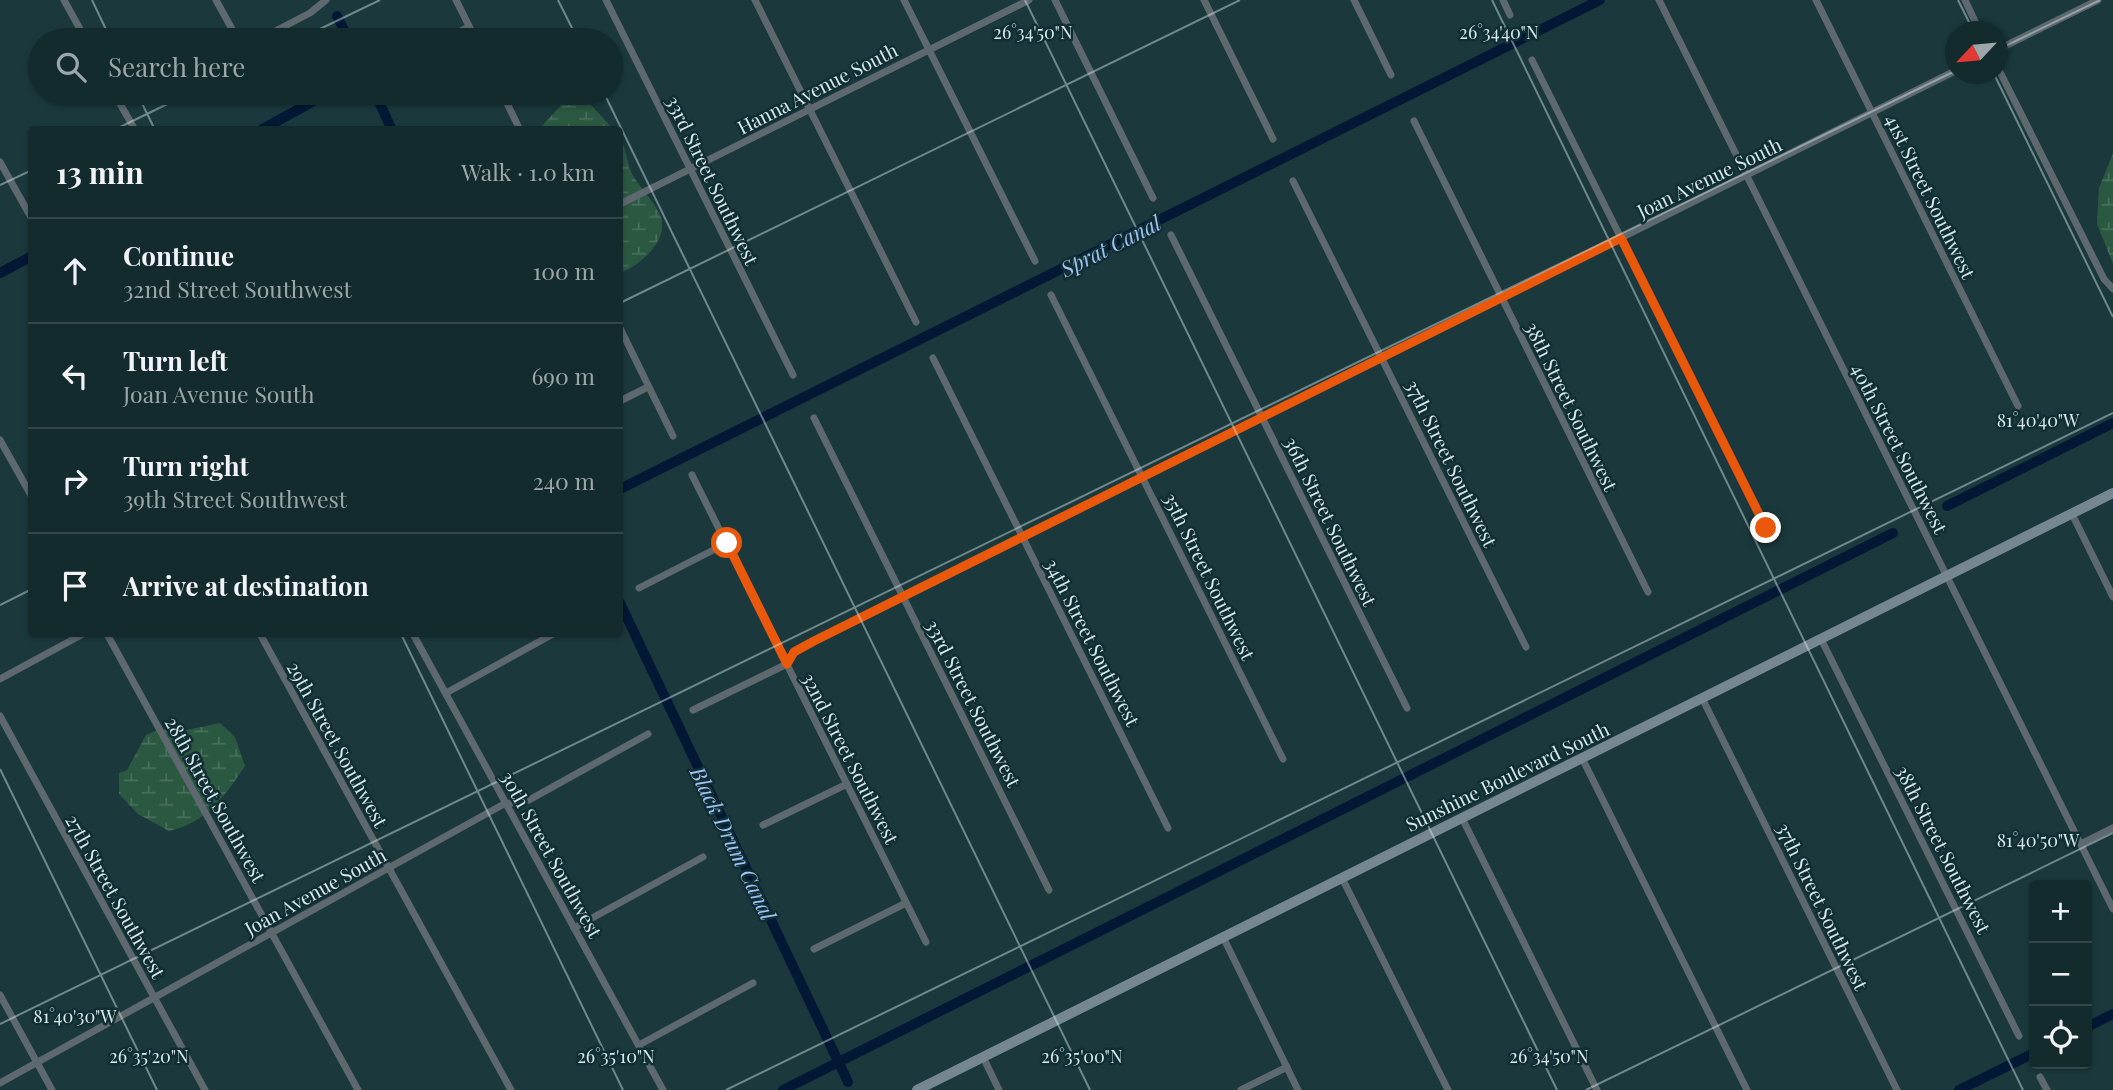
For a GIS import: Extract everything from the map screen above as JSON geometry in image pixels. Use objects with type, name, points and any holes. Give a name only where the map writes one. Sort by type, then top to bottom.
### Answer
[{"type":"street","points":[[64,0],[79,28]]},
{"type":"street","points":[[216,0],[231,28]]},
{"type":"street","points":[[281,28],[310,13],[326,0]]},
{"type":"street","points":[[456,0],[469,27]]},
{"type":"street","name":"33rd Street Southwest","points":[[606,0],[620,28]]},
{"type":"street","points":[[755,0],[916,322]]},
{"type":"street","points":[[904,0],[1035,261]]},
{"type":"street","name":"Hanna Avenue South","points":[[623,202],[1028,0]]},
{"type":"street","points":[[1055,0],[1153,198]]},
{"type":"street","points":[[1204,0],[1273,139]]},
{"type":"street","points":[[1354,0],[1391,75]]},
{"type":"street","points":[[1503,0],[1510,15]]},
{"type":"street","name":"40th Street Southwest","points":[[1659,0],[2113,909]]},
{"type":"street","name":"41st Street Southwest","points":[[1816,0],[2018,406]]},
{"type":"street","points":[[1965,0],[1975,21]]},
{"type":"street","points":[[2008,45],[2098,0]]},
{"type":"street","name":"33rd Street Southwest","points":[[623,34],[793,375]]},
{"type":"street","points":[[1532,60],[1766,528]]},
{"type":"street","name":"Joan Avenue South","points":[[693,710],[787,664],[794,652],[902,597],[1945,76]]},
{"type":"street","points":[[2006,84],[2104,279],[2113,289]]},
{"type":"street","points":[[121,105],[133,126]]},
{"type":"street","points":[[508,105],[518,126]]},
{"type":"street","name":"38th Street Southwest","points":[[1413,121],[1648,592]]},
{"type":"street","points":[[0,162],[28,212]]},
{"type":"street","name":"37th Street Southwest","points":[[1293,181],[1526,647]]},
{"type":"street","name":"36th Street Southwest","points":[[1171,235],[1407,708]]},
{"type":"street","name":"35th Street Southwest","points":[[1051,295],[1283,759]]},
{"type":"street","points":[[623,334],[673,436]]},
{"type":"street","name":"34th Street Southwest","points":[[933,358],[1168,828]]},
{"type":"street","points":[[623,400],[649,387]]},
{"type":"street","name":"33rd Street Southwest","points":[[814,418],[1049,890]]},
{"type":"street","points":[[0,440],[28,490]]},
{"type":"street","name":"32nd Street Southwest","points":[[692,475],[926,942]]},
{"type":"street","name":"Sunshine Boulevard South","points":[[917,1090],[2113,493]]},
{"type":"street","points":[[2072,514],[2113,597]]},
{"type":"street","points":[[639,588],[727,543]]},
{"type":"street","points":[[0,679],[77,637]]},
{"type":"street","name":"28th Street Southwest","points":[[109,637],[358,1090]]},
{"type":"street","name":"29th Street Southwest","points":[[262,637],[511,1090]]},
{"type":"street","name":"30th Street Southwest","points":[[415,637],[663,1090]]},
{"type":"street","points":[[446,693],[549,637]]},
{"type":"street","name":"38th Street Southwest","points":[[1821,639],[2019,1036]]},
{"type":"street","name":"37th Street Southwest","points":[[1702,698],[1897,1090]]},
{"type":"street","name":"27th Street Southwest","points":[[0,716],[205,1090]]},
{"type":"street","name":"Joan Avenue South","points":[[0,1083],[504,804],[529,800],[648,734]]},
{"type":"street","points":[[1582,758],[1747,1090]]},
{"type":"street","points":[[763,825],[847,784]]},
{"type":"street","points":[[1462,818],[1597,1090]]},
{"type":"street","points":[[2081,844],[2113,828]]},
{"type":"street","points":[[574,928],[703,857]]},
{"type":"street","points":[[1342,878],[1448,1090]]},
{"type":"street","points":[[814,949],[906,903]]},
{"type":"street","points":[[1223,937],[1298,1090]]},
{"type":"street","points":[[639,1045],[753,983]]},
{"type":"street","points":[[0,995],[52,1090]]},
{"type":"street","points":[[983,1057],[999,1090]]},
{"type":"street","points":[[1241,1090],[1287,1067]]},
{"type":"street","points":[[2040,1076],[2047,1090]]},
{"type":"green space","points":[[561,105],[590,105],[610,126],[542,126]]},
{"type":"green space","points":[[623,145],[632,174],[660,215],[662,224],[661,234],[651,251],[623,272]]},
{"type":"green space","points":[[2113,153],[2113,264],[2097,224],[2099,188]]},
{"type":"green space","points":[[220,723],[235,737],[245,766],[222,798],[204,815],[194,822],[169,831],[138,814],[119,794],[119,773],[127,770],[146,735],[160,729],[187,730]]},
{"type":"waterway","name":"Sprat Canal","points":[[623,488],[1600,0]]},
{"type":"waterway","name":"Black Drum Canal","points":[[337,16],[343,28]]},
{"type":"waterway","points":[[268,126],[306,105]]},
{"type":"waterway","name":"Black Drum Canal","points":[[381,105],[390,126]]},
{"type":"waterway","points":[[0,273],[28,258]]},
{"type":"waterway","points":[[1947,506],[2113,423]]},
{"type":"waterway","points":[[783,1090],[1893,533]]},
{"type":"waterway","name":"Black Drum Canal","points":[[623,609],[848,1082]]},
{"type":"waterway","points":[[2092,1024],[2113,1014]]},
{"type":"waterway","points":[[1959,1090],[2029,1055]]},
{"type":"route","points":[[727,543],[787,664],[794,652],[814,641],[1621,238],[1766,528]]}]
